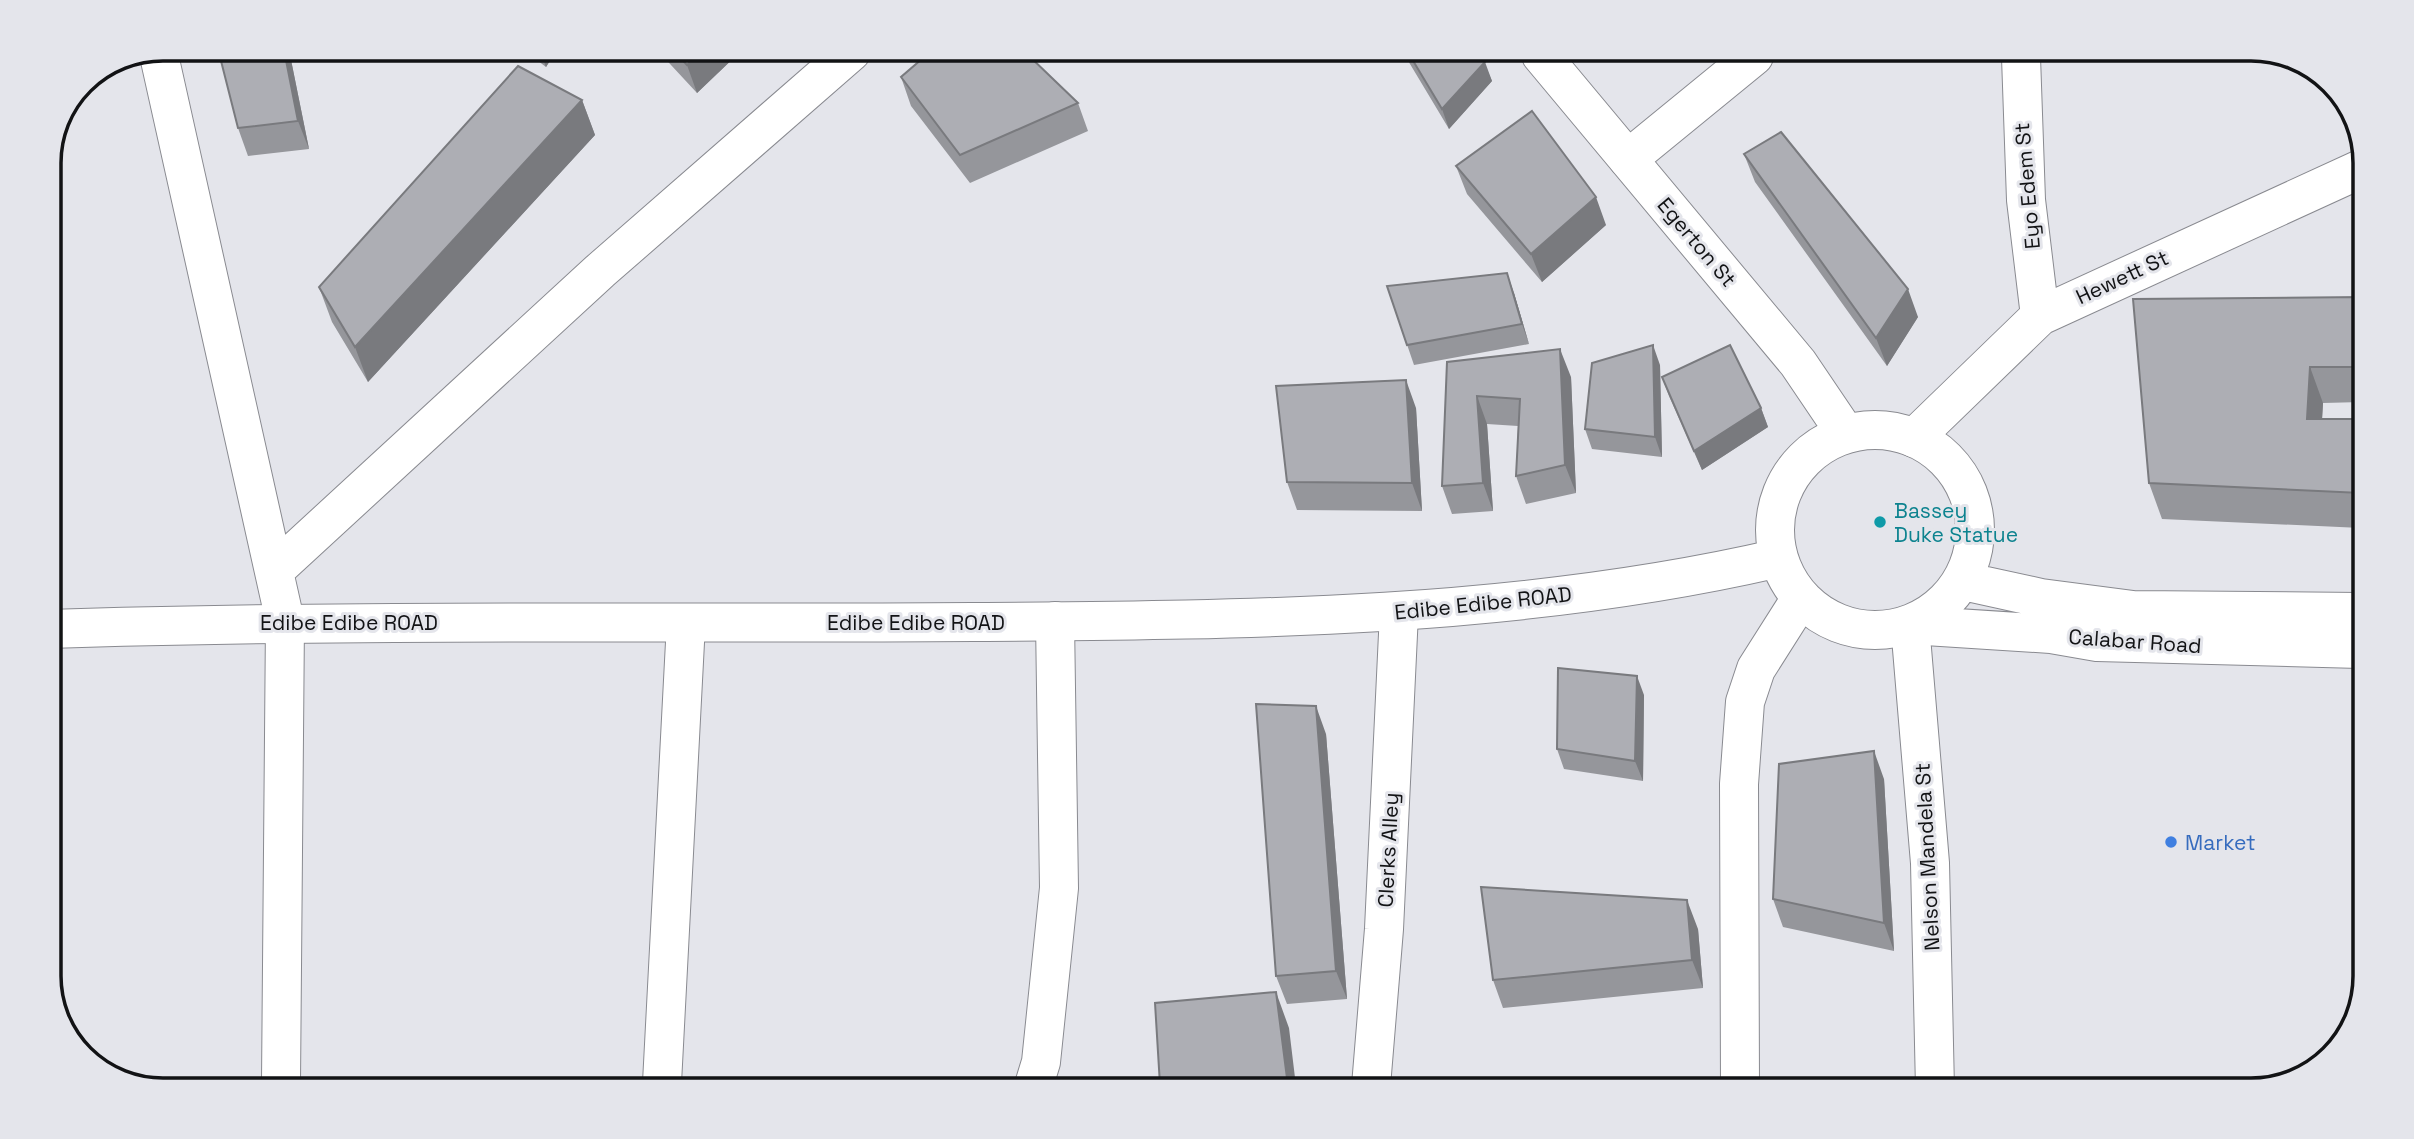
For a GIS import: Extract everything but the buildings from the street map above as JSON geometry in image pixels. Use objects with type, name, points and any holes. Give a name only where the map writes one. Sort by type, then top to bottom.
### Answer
[{"type":"street","points":[[160,61],[285,621],[281,1078]]},
{"type":"street","points":[[275,570],[600,271],[841,61]]},
{"type":"street","name":"Egerton St","points":[[1546,61],[1798,363],[1846,434]]},
{"type":"street","points":[[1628,159],[1748,61]]},
{"type":"street","name":"Eyo Edem St","points":[[2021,61],[2026,200],[2040,316]]},
{"type":"street","name":"Hewett St","points":[[1914,438],[2040,316],[2353,173]]},
{"type":"street","points":[[1881,429],[1914,438],[1943,456],[1964,483],[1975,515],[1974,550],[1963,581],[1910,625],[1881,631],[1852,628],[1824,617],[1801,598],[1788,579],[1779,558],[1775,527],[1780,496],[1796,469],[1810,454],[1818,447],[1846,434],[1881,429]]},
{"type":"street","name":"Edibe Edibe ROAD","points":[[61,629],[285,621],[685,624],[1055,621],[1399,613],[1683,581],[1779,558]]},
{"type":"street","name":"Calabar Road","points":[[1963,581],[2041,598],[2133,610],[2353,612]]},
{"type":"street","points":[[1740,1078],[1739,785],[1745,702],[1756,669],[1801,598]]},
{"type":"street","name":"Clerks Alley","points":[[1372,1078],[1384,929],[1399,613]]},
{"type":"street","points":[[1036,1078],[1041,1062],[1059,888],[1055,621]]},
{"type":"street","points":[[662,1078],[685,624]]},
{"type":"street","name":"Calabar Road","points":[[1910,625],[2051,634],[2096,642],[2353,649]]},
{"type":"street","name":"Nelson Mandela St","points":[[1910,625],[1930,863],[1935,1078]]},
{"type":"place","name":"Bassey Duke Statue","points":[[1880,522]]},
{"type":"place","name":"Market","points":[[2171,842]]}]
